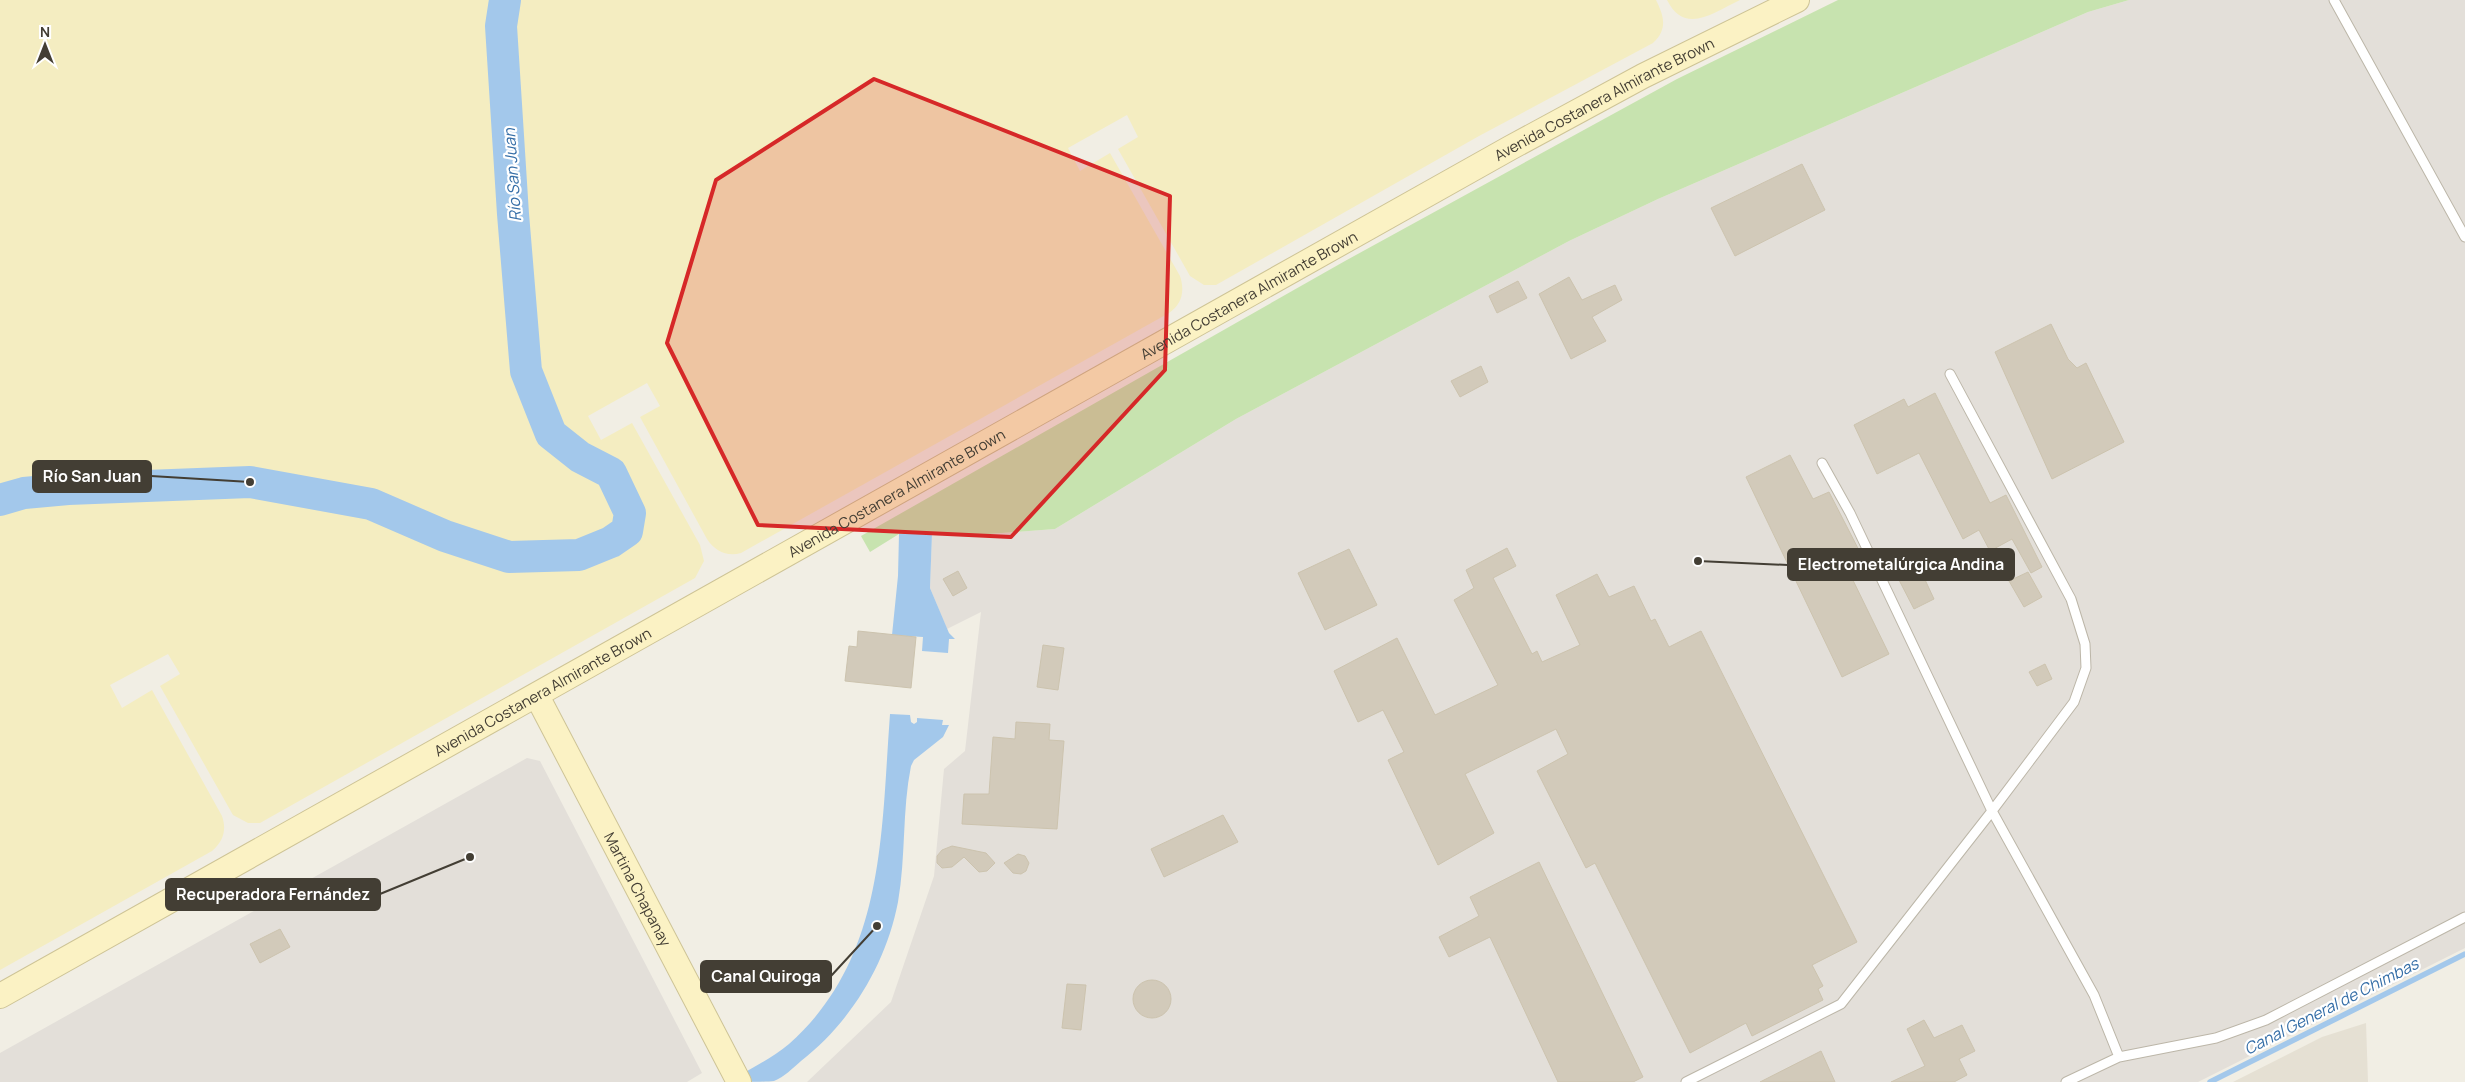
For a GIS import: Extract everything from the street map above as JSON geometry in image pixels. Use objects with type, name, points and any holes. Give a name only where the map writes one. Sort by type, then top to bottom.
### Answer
[{"type":"main road","name":"Avenida Costanera Almirante Brown","points":[[0,996],[1510,148],[1643,76],[1797,0]]},
{"type":"main road","name":"Martina Chapanay","points":[[537,696],[736,1078]]},
{"type":"lane","points":[[2334,0],[2465,237]]},
{"type":"lane","points":[[1686,1082],[1840,1004],[1992,811],[2074,702],[2086,668],[2085,644],[2071,599],[1950,374]]},
{"type":"lane","points":[[1822,463],[1850,513],[1992,811],[2094,995],[2119,1058]]},
{"type":"lane","points":[[2066,1082],[2119,1058],[2216,1038],[2266,1020],[2465,917]]},
{"type":"highlighted area","points":[[874,79],[1170,196],[1165,370],[1011,537],[758,525],[667,343],[716,180]]},
{"type":"shaded area","points":[[2129,0],[2465,0],[2465,948],[2198,1082],[807,1082],[891,1002],[934,876],[944,769],[965,751],[981,612],[947,629],[930,588],[932,534],[989,534],[1055,529],[1236,419],[1569,241],[1658,199],[2088,12]]},
{"type":"shaded area","points":[[527,758],[540,761],[702,1073],[687,1082],[0,1082],[0,1053]]},
{"type":"shaded area","points":[[2366,1023],[2368,1082],[2233,1082],[2322,1037]]},
{"type":"green space","points":[[1838,0],[2129,0],[2088,12],[1658,199],[1569,241],[1236,419],[1055,529],[989,534],[899,534],[870,552],[861,536],[1345,261],[1677,79]]},
{"type":"sand","points":[[0,0],[1656,0],[1663,17],[1663,27],[1658,38],[1653,43],[1479,136],[1216,285],[1204,285],[1190,276],[1118,149],[1138,137],[1127,115],[1068,148],[1080,171],[1110,153],[1180,276],[1182,292],[1177,306],[1169,313],[741,553],[731,554],[722,552],[707,539],[640,417],[660,406],[647,383],[588,416],[601,440],[632,423],[700,545],[704,561],[695,578],[260,823],[248,823],[233,815],[160,686],[180,674],[168,654],[110,685],[122,708],[152,690],[222,816],[223,835],[219,844],[212,851],[0,970]]},
{"type":"sand","points":[[1667,0],[1740,0],[1710,15],[1691,19],[1682,17],[1674,11]]},
{"type":"water","points":[[899,534],[932,534],[930,588],[949,633],[955,639],[949,639],[948,653],[922,651],[923,637],[892,635],[898,576]]},
{"type":"water","points":[[890,714],[910,715],[911,722],[914,724],[917,722],[917,718],[943,720],[942,725],[949,725],[943,737],[914,760],[911,766],[906,799],[898,902],[885,948],[864,990],[836,1028],[819,1046],[792,1069],[774,1081],[728,1082],[789,1044],[821,1010],[844,973],[861,933],[872,891],[880,848]]},
{"type":"building","points":[[1802,164],[1825,210],[1735,256],[1711,208]]},
{"type":"building","points":[[1569,277],[1582,300],[1615,285],[1622,300],[1592,317],[1606,341],[1571,359],[1539,294]]},
{"type":"building","points":[[1518,281],[1527,298],[1497,313],[1489,296]]},
{"type":"building","points":[[2051,324],[2068,359],[2077,368],[2086,363],[2124,442],[2052,479],[1995,352]]},
{"type":"building","points":[[1481,366],[1488,382],[1460,397],[1451,381]]},
{"type":"building","points":[[1935,393],[1990,503],[2006,495],[2042,567],[2031,573],[2012,539],[1990,551],[1979,530],[1963,539],[1919,453],[1877,474],[1854,425],[1904,399],[1908,407]]},
{"type":"building","points":[[1790,455],[1813,499],[1829,492],[1864,560],[1847,568],[1889,654],[1842,677],[1746,477]]},
{"type":"building","points":[[1507,548],[1516,566],[1493,578],[1532,654],[1537,651],[1542,662],[1580,645],[1556,595],[1597,574],[1609,597],[1634,586],[1651,621],[1655,619],[1669,647],[1701,631],[1857,942],[1812,965],[1823,986],[1818,989],[1823,1000],[1752,1036],[1746,1023],[1690,1053],[1595,863],[1586,868],[1537,771],[1568,754],[1556,729],[1465,774],[1494,833],[1438,865],[1388,760],[1404,752],[1383,710],[1358,722],[1334,671],[1397,638],[1435,715],[1498,685],[1454,600],[1474,588],[1466,570]]},
{"type":"building","points":[[1349,549],[1377,605],[1325,630],[1298,573]]},
{"type":"building","points":[[1920,569],[1934,599],[1914,609],[1899,580]]},
{"type":"building","points":[[958,571],[967,588],[953,596],[943,579]]},
{"type":"building","points":[[2028,572],[2042,597],[2024,607],[2009,581]]},
{"type":"building","points":[[858,631],[916,637],[911,688],[845,681],[849,646],[857,647]]},
{"type":"building","points":[[1043,645],[1064,648],[1058,690],[1037,687]]},
{"type":"building","points":[[2045,664],[2052,679],[2037,686],[2029,672]]},
{"type":"building","points":[[1016,722],[1050,724],[1049,740],[1064,741],[1057,829],[962,824],[964,794],[989,794],[993,737],[1015,739]]},
{"type":"building","points":[[1223,815],[1238,842],[1164,877],[1151,849]]},
{"type":"building","points":[[952,846],[986,853],[995,863],[987,871],[979,872],[964,857],[952,867],[942,868],[937,863],[937,856],[942,850]]},
{"type":"building","points":[[1018,854],[1025,856],[1029,863],[1026,871],[1021,874],[1013,873],[1004,863]]},
{"type":"building","points":[[1539,862],[1643,1077],[1633,1082],[1558,1082],[1490,937],[1449,957],[1439,937],[1479,916],[1470,897]]},
{"type":"building","points":[[280,929],[290,947],[260,963],[250,944]]},
{"type":"building","points":[[1152,980],[1159,981],[1165,986],[1170,992],[1170,1006],[1165,1012],[1159,1017],[1152,1018],[1145,1017],[1139,1012],[1134,1006],[1133,999],[1134,992],[1139,986],[1145,981]]},
{"type":"building","points":[[1067,984],[1086,985],[1081,1030],[1062,1028]]},
{"type":"building","points":[[1924,1020],[1934,1038],[1962,1025],[1975,1051],[1959,1059],[1967,1075],[1954,1082],[1891,1082],[1925,1066],[1907,1029]]},
{"type":"building","points":[[1821,1051],[1835,1082],[1760,1082]]},
{"type":"waterway","name":"Río San Juan","points":[[0,500],[24,493],[68,489],[250,482],[371,504],[445,536],[509,557],[579,555],[611,542],[627,531],[630,513],[611,473],[580,457],[551,434],[526,371],[513,214],[501,26],[505,0]]},
{"type":"waterway","name":"Canal General de Chimbas","points":[[2210,1082],[2465,954]]},
{"type":"place","name":"Río San Juan","points":[[250,482]]},
{"type":"place","name":"Electrometalúrgica Andina","points":[[1698,561]]},
{"type":"place","name":"Recuperadora Fernández","points":[[470,857]]},
{"type":"place","name":"Canal Quiroga","points":[[877,926]]}]
